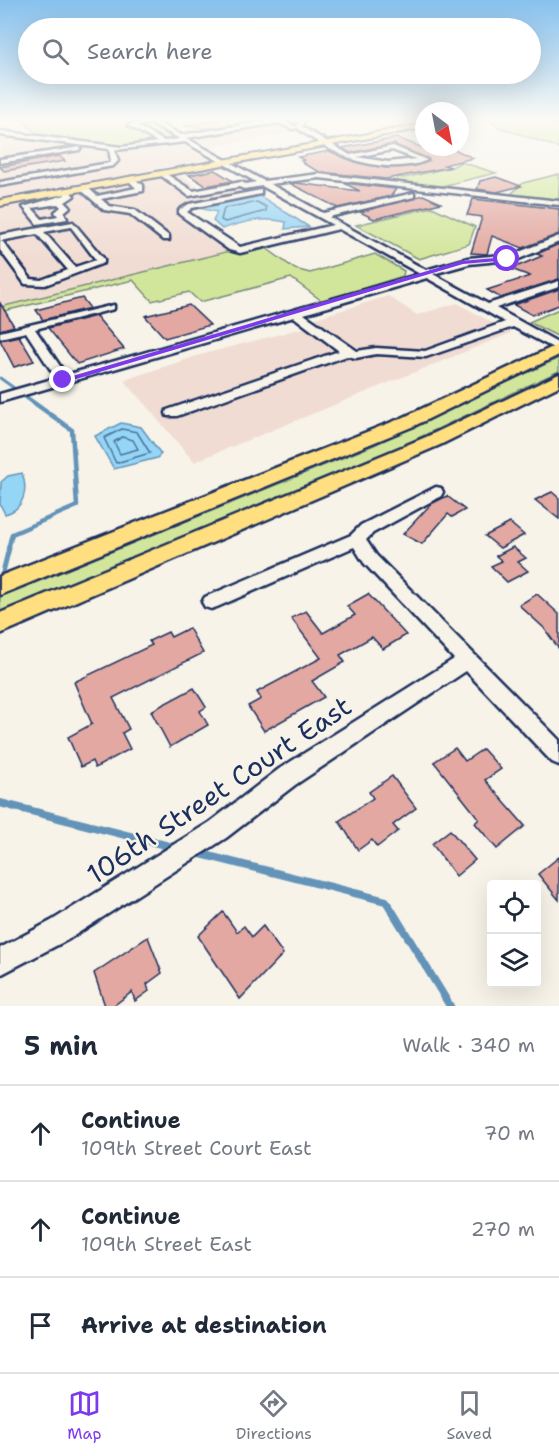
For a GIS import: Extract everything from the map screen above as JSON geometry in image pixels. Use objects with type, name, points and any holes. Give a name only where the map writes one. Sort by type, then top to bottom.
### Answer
[{"type":"highway","points":[[0,586],[408,422],[559,348]]},
{"type":"highway","points":[[0,624],[434,441],[559,379]]},
{"type":"main road","points":[[0,203],[207,165]]},
{"type":"street","points":[[0,184],[111,165]]},
{"type":"street","points":[[229,165],[559,348]]},
{"type":"street","points":[[388,165],[401,165]]},
{"type":"street","points":[[382,181],[396,166]]},
{"type":"street","points":[[162,173],[192,194],[308,176],[382,181],[559,203]]},
{"type":"street","points":[[96,198],[141,188],[131,179]]},
{"type":"street","points":[[108,183],[122,193]]},
{"type":"street","points":[[486,185],[492,188],[489,195]]},
{"type":"street","points":[[83,188],[110,208],[132,212],[166,238]]},
{"type":"street","points":[[273,189],[189,206],[181,210],[232,248],[240,250],[340,226]]},
{"type":"street","points":[[60,201],[66,207],[59,212],[64,217],[40,222],[27,207],[60,201],[70,196],[65,191]]},
{"type":"street","points":[[322,216],[411,195]]},
{"type":"street","points":[[0,238],[75,225],[101,261],[42,283],[28,282],[0,244]]},
{"type":"street","points":[[38,230],[74,272]]},
{"type":"street","points":[[0,398],[468,261],[516,257],[559,239]]},
{"type":"street","points":[[487,308],[559,284]]},
{"type":"street","points":[[0,335],[110,307]]},
{"type":"street","points":[[296,313],[347,352],[356,355],[376,351],[426,354],[514,323]]},
{"type":"street","points":[[29,328],[63,380]]},
{"type":"street","points":[[172,412],[347,352]]},
{"type":"street","points":[[211,602],[357,539],[367,529],[436,492]]},
{"type":"street","points":[[357,539],[370,560],[559,755]]},
{"type":"street","name":"106th Street Court East","points":[[0,962],[60,930],[218,830],[286,777],[468,660]]},
{"type":"shaded area","points":[[0,165],[178,165],[0,200]]},
{"type":"shaded area","points":[[180,174],[200,189],[245,179],[262,189],[175,207],[234,250],[0,307],[0,207]]},
{"type":"shaded area","points":[[388,296],[417,315],[457,303],[511,333],[194,462],[124,380],[200,355],[315,325],[316,318]]},
{"type":"green space","points":[[470,165],[496,173],[438,187],[395,182],[398,177],[404,178]]},
{"type":"green space","points":[[559,174],[559,201],[510,195],[523,183]]},
{"type":"green space","points":[[432,207],[475,227],[469,244],[419,259],[356,225]]},
{"type":"green space","points":[[266,248],[295,269],[310,273],[375,254],[404,271],[403,276],[322,301],[291,278],[200,302],[189,292],[152,301],[133,280],[0,312],[0,307],[234,250],[245,252]]},
{"type":"green space","points":[[559,309],[559,337],[529,322]]},
{"type":"green space","points":[[559,358],[559,371],[393,450],[0,612],[0,597],[374,445]]},
{"type":"water","points":[[260,196],[309,227],[285,229],[286,222],[261,220],[222,229],[213,221],[217,212],[199,208]]},
{"type":"water","points":[[121,423],[141,427],[161,454],[157,458],[114,469],[95,436]]},
{"type":"water","points":[[22,473],[25,492],[21,503],[17,508],[5,514],[0,504],[1,482],[8,476]]},
{"type":"building","points":[[11,165],[41,165],[4,171],[0,167]]},
{"type":"building","points":[[306,165],[369,165],[385,168],[418,165],[451,167],[386,179],[320,172]]},
{"type":"building","points":[[215,170],[233,181],[206,186],[189,175]]},
{"type":"building","points":[[496,177],[521,186],[497,192],[477,189],[480,181]]},
{"type":"building","points":[[344,183],[396,189],[391,196],[338,208],[291,184],[360,191]]},
{"type":"building","points":[[423,195],[441,203],[374,219],[360,212]]},
{"type":"building","points":[[473,199],[559,209],[559,234],[523,248],[492,236],[487,254],[471,253],[482,217],[467,215]]},
{"type":"building","points":[[559,244],[559,279],[501,298],[487,290],[530,276],[511,269],[542,256],[537,254]]},
{"type":"building","points":[[559,289],[559,305],[532,315],[514,305]]},
{"type":"building","points":[[82,298],[90,308],[43,320],[36,310]]},
{"type":"building","points":[[0,303],[14,326],[0,330]]},
{"type":"building","points":[[189,305],[210,325],[165,338],[145,316]]},
{"type":"building","points":[[96,316],[124,349],[77,364],[48,328]]},
{"type":"building","points":[[19,336],[34,361],[14,367],[0,340]]},
{"type":"building","points":[[552,492],[559,498],[559,519],[535,500]]},
{"type":"building","points":[[447,496],[465,510],[452,517],[448,514],[422,544],[403,534],[431,504]]},
{"type":"building","points":[[510,523],[524,535],[500,548],[485,536]]},
{"type":"building","points":[[513,547],[526,558],[518,562],[528,571],[507,582],[491,566],[502,561],[496,556]]},
{"type":"building","points":[[368,594],[406,635],[383,649],[372,637],[340,655],[345,662],[312,681],[324,697],[264,731],[248,706],[261,699],[257,692],[321,658],[291,618],[306,611],[323,633],[355,615],[347,606]]},
{"type":"building","points":[[537,594],[559,614],[559,649],[544,628],[519,605]]},
{"type":"building","points":[[189,628],[203,653],[113,698],[129,729],[122,733],[130,749],[95,768],[92,761],[81,767],[68,737],[92,724],[74,682],[152,645],[149,641],[168,632],[171,637]]},
{"type":"building","points":[[194,688],[206,707],[200,711],[208,725],[170,747],[151,711]]},
{"type":"building","points":[[455,748],[465,761],[483,749],[501,769],[485,780],[525,826],[497,849],[475,823],[479,819],[434,762]]},
{"type":"building","points":[[392,776],[416,808],[393,825],[398,831],[377,847],[372,840],[358,850],[339,821],[373,798],[369,792]]},
{"type":"building","points":[[450,830],[475,860],[456,876],[432,844]]},
{"type":"building","points":[[559,857],[559,900],[538,874]]},
{"type":"building","points":[[223,912],[237,932],[244,926],[252,937],[263,926],[283,954],[240,999],[198,936]]},
{"type":"building","points":[[148,937],[162,973],[147,984],[149,991],[135,1001],[132,992],[113,1006],[105,1006],[94,973]]},
{"type":"waterway","points":[[0,378],[25,396]]},
{"type":"waterway","points":[[8,549],[12,534],[77,506],[72,430],[23,395]]},
{"type":"waterway","points":[[0,584],[9,548]]},
{"type":"waterway","points":[[0,803],[177,848]]},
{"type":"waterway","points":[[197,853],[386,901],[450,1006]]},
{"type":"route","points":[[63,380],[428,275],[425,273],[463,262],[507,259]]}]
